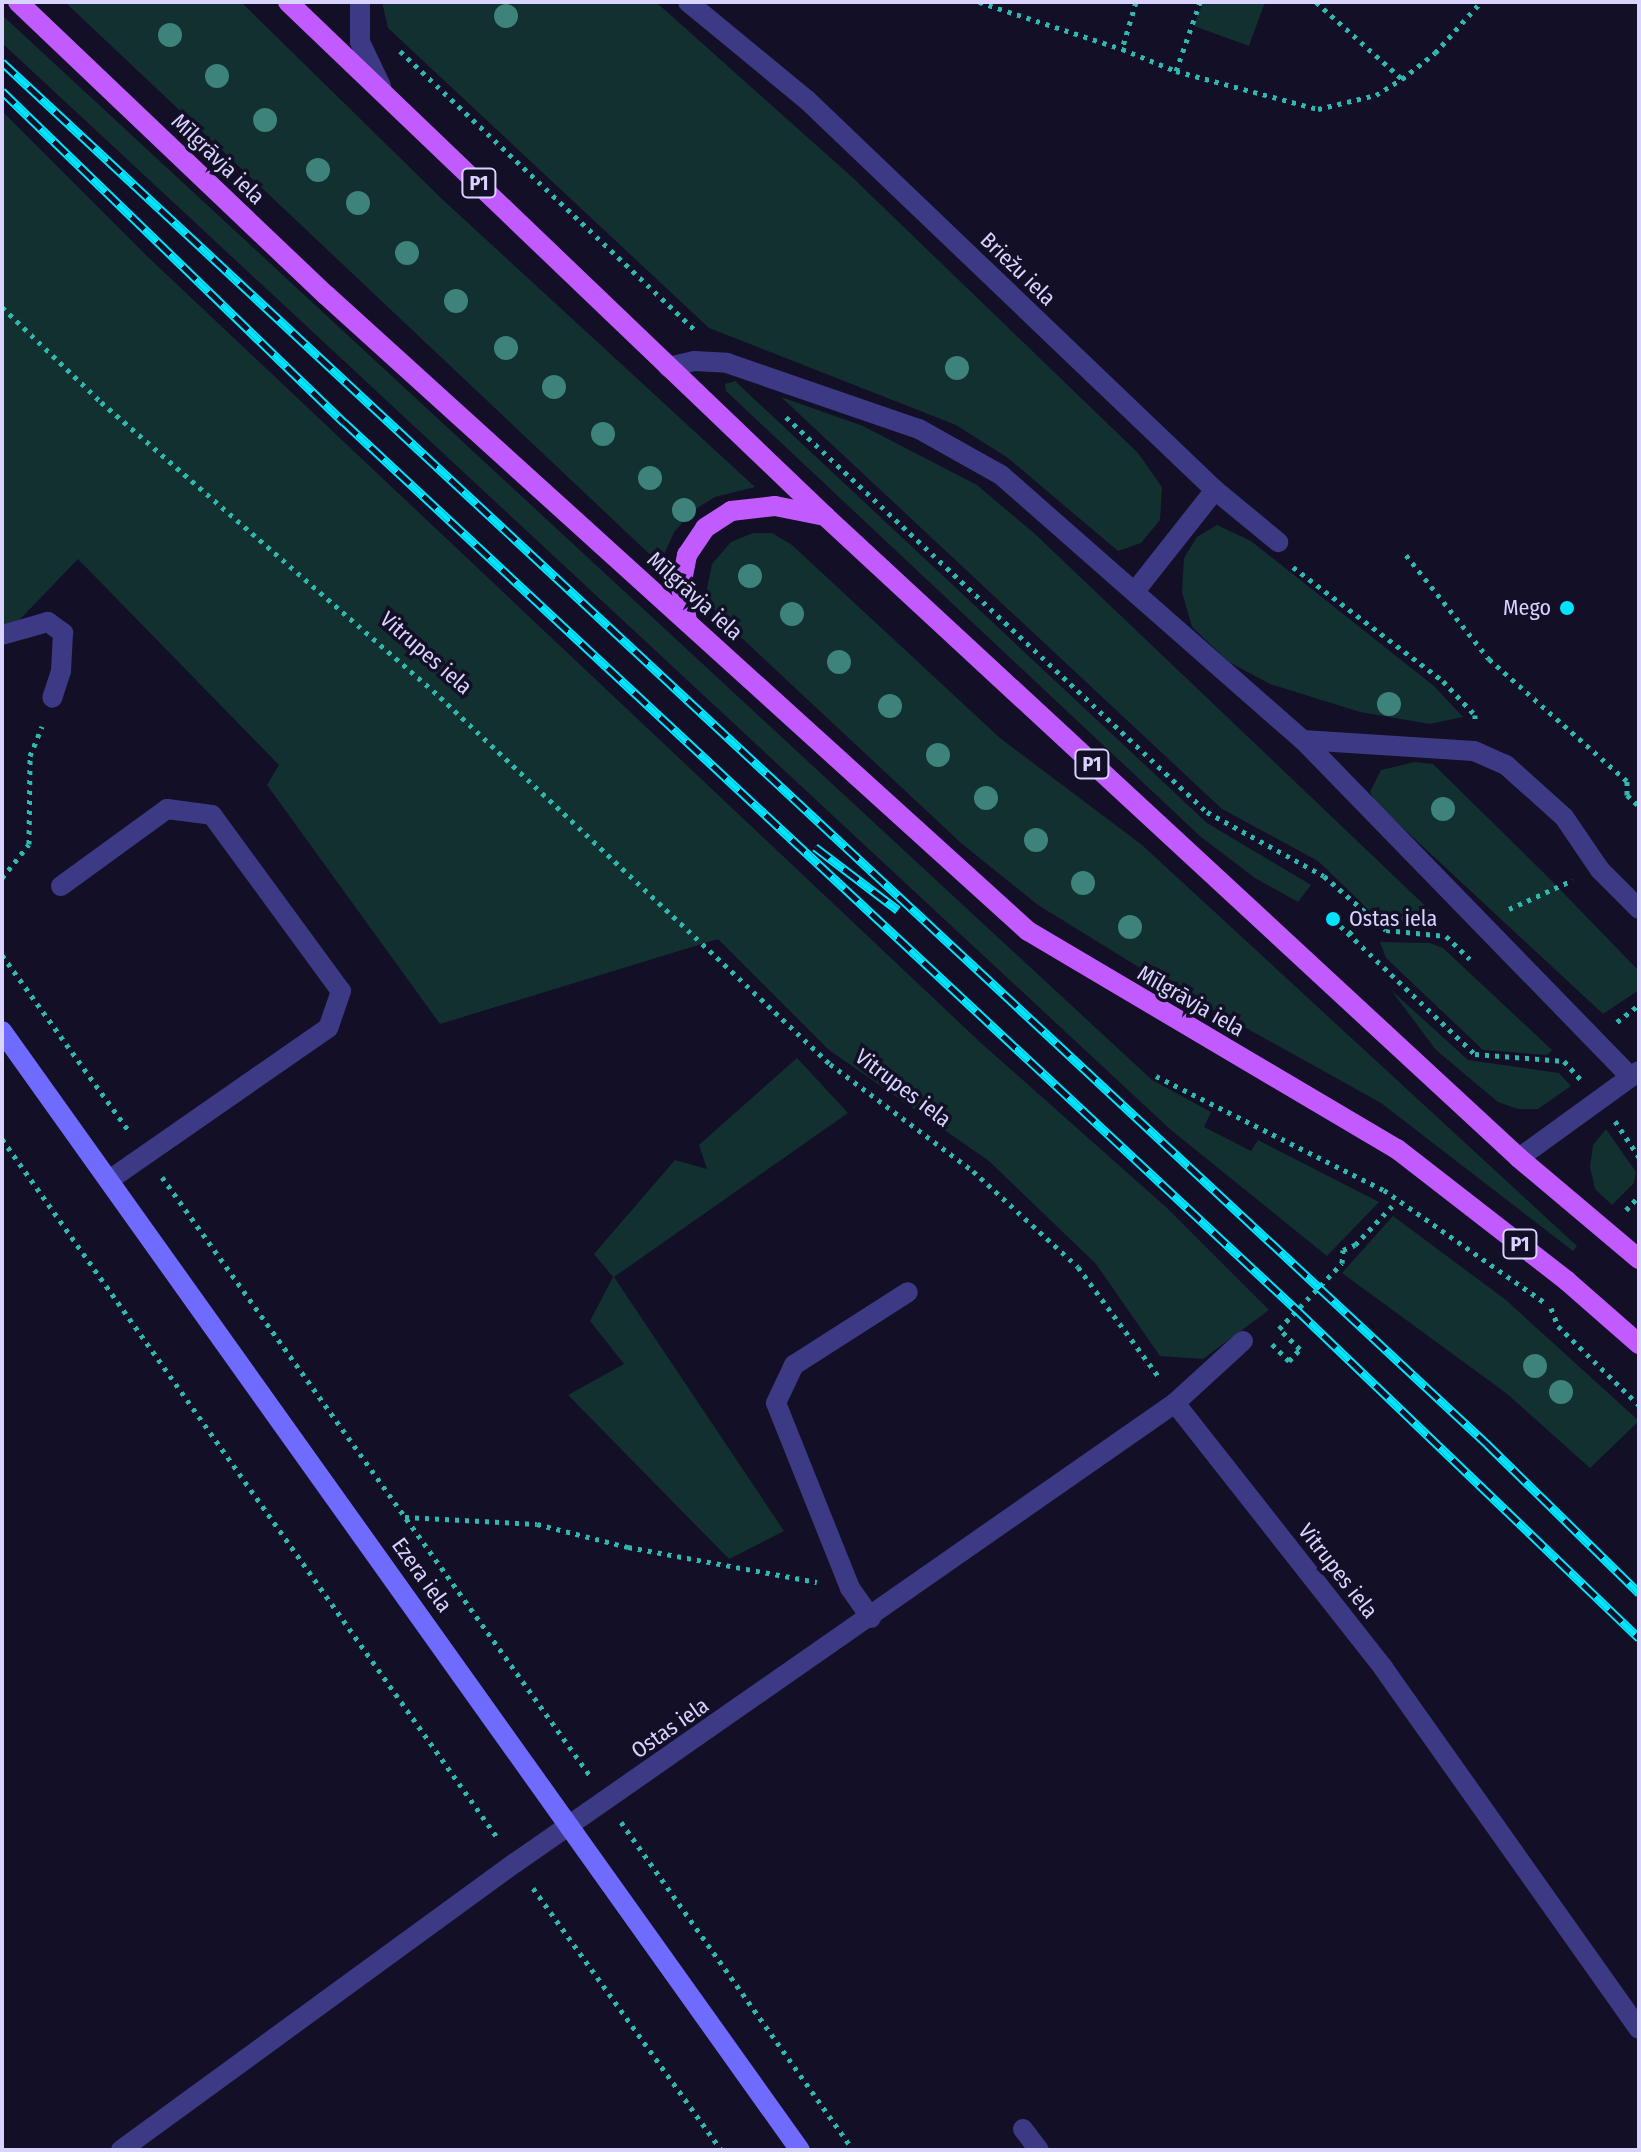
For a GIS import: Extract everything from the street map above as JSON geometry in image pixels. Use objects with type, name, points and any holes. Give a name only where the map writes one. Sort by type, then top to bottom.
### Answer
[{"type":"main road","name":"Mīlgrāvja iela","points":[[18,2],[337,305],[1028,931],[1397,1149],[1567,1281],[1639,1344]]},
{"type":"main road","name":"P1","points":[[288,2],[381,86],[825,516],[1519,1158],[1639,1259]]},
{"type":"main road","points":[[687,621],[681,586],[687,555],[705,528],[731,511],[775,506],[825,516]]},
{"type":"street","points":[[360,2],[360,42],[381,86]]},
{"type":"street","name":"Briežu iela","points":[[688,2],[807,100],[1215,490],[1278,542]]},
{"type":"street","points":[[668,367],[694,361],[727,363],[919,429],[1001,475],[1136,590],[1303,740],[1478,922],[1635,1074],[1519,1158]]},
{"type":"street","points":[[1136,590],[1215,490]]},
{"type":"street","points":[[2,635],[48,622],[63,633],[61,671],[52,698]]},
{"type":"street","points":[[1303,740],[1474,751],[1506,765],[1564,817],[1600,870],[1639,909]]},
{"type":"street","points":[[61,886],[167,809],[212,815],[341,991],[328,1028],[147,1157],[109,1180]]},
{"type":"street","name":"Ezera iela","points":[[2,1031],[571,1824],[800,2150]]},
{"type":"street","points":[[871,1618],[850,1588],[776,1403],[794,1365],[908,1292]]},
{"type":"street","name":"Ostas iela","points":[[121,2150],[515,1863],[871,1618],[1175,1403],[1252,1344]]},
{"type":"street","name":"Vitrupes iela","points":[[1175,1403],[1384,1669],[1639,2029]]},
{"type":"street","points":[[1023,2129],[1039,2150]]},
{"type":"path","points":[[979,2],[1122,49],[1176,71],[1318,109],[1376,95],[1402,79],[1435,53],[1481,2]]},
{"type":"path","points":[[1122,49],[1136,2]]},
{"type":"path","points":[[1176,71],[1200,2]]},
{"type":"path","points":[[1316,2],[1402,79]]},
{"type":"path","points":[[388,40],[690,325]]},
{"type":"path","name":"Vitrupes iela","points":[[2,307],[101,402],[440,697],[830,1064],[973,1171],[1078,1267],[1175,1403]]},
{"type":"path","points":[[780,412],[1207,812],[1324,876],[1386,930],[1446,936],[1600,870]]},
{"type":"path","points":[[1278,542],[1294,569],[1443,681],[1475,715],[1474,751]]},
{"type":"path","points":[[1406,555],[1489,659],[1627,781],[1627,795],[1639,806]]},
{"type":"path","points":[[2,878],[29,844],[30,756],[52,698]]},
{"type":"path","points":[[1349,934],[1368,914]]},
{"type":"path","points":[[1333,919],[1475,1054],[1564,1061],[1583,1082]]},
{"type":"path","points":[[1446,936],[1480,969]]},
{"type":"path","points":[[2,955],[853,2150]]},
{"type":"path","points":[[1614,1024],[1639,1005]]},
{"type":"path","points":[[1559,1046],[1571,1057]]},
{"type":"path","points":[[1156,1076],[1334,1163],[1396,1201],[1535,1300],[1549,1303],[1558,1326],[1639,1405]]},
{"type":"path","points":[[1615,1121],[1639,1157]]},
{"type":"path","points":[[2,1139],[721,2150]]},
{"type":"path","points":[[1252,1344],[1269,1341],[1289,1361],[1300,1349],[1279,1329],[1342,1263],[1343,1250],[1355,1245],[1396,1201]]},
{"type":"path","points":[[404,1516],[537,1524],[628,1547],[850,1588]]},
{"type":"green space","points":[[65,2],[241,2],[442,199],[755,487],[715,497],[694,510],[674,532],[660,564]]},
{"type":"green space","points":[[382,2],[656,2],[853,178],[1138,453],[1162,487],[1160,520],[1141,543],[1118,551],[1008,458],[956,425],[709,328],[388,28]]},
{"type":"green space","points":[[1203,2],[1265,2],[1249,46],[1194,26]]},
{"type":"green space","points":[[2,15],[1152,1080],[1211,1112],[1204,1127],[1251,1151],[1258,1140],[1379,1202],[1327,1256],[1171,1130],[2,43]]},
{"type":"green space","points":[[2,111],[148,257],[981,1043],[1167,1208],[1269,1310],[1203,1359],[1160,1356],[1096,1264],[989,1161],[829,1050],[718,939],[440,1024],[267,785],[279,765],[78,559],[2,638]]},
{"type":"green space","points":[[735,381],[1207,823],[1311,885],[1298,902],[1255,878],[1201,837],[726,391],[725,384]]},
{"type":"green space","points":[[781,397],[863,426],[977,485],[1035,534],[1438,918],[1435,923],[1387,920],[1372,913],[1318,861],[1222,809]]},
{"type":"green space","points":[[1217,525],[1251,541],[1434,686],[1463,717],[1430,724],[1360,712],[1270,684],[1229,662],[1192,627],[1182,592],[1184,558],[1197,537]]},
{"type":"green space","points":[[753,533],[772,533],[792,545],[1000,738],[1142,845],[1577,1246],[1573,1251],[1381,1103],[1158,979],[1038,905],[961,843],[716,614],[707,588],[712,564],[731,542]]},
{"type":"green space","points":[[1415,762],[1433,764],[1545,874],[1639,971],[1639,990],[1603,1014],[1375,802],[1370,792],[1381,770]]},
{"type":"green space","points":[[1380,942],[1430,943],[1443,948],[1552,1050],[1547,1055],[1483,1050],[1386,958]]},
{"type":"green space","points":[[1391,990],[1468,1060],[1559,1073],[1571,1086],[1538,1109],[1518,1109],[1498,1102],[1436,1050]]},
{"type":"green space","points":[[797,1058],[848,1113],[614,1277],[784,1531],[729,1559],[568,1395],[624,1364],[590,1321],[613,1277],[594,1254],[675,1160],[707,1169],[699,1145]]},
{"type":"green space","points":[[1606,1129],[1636,1172],[1634,1183],[1612,1205],[1595,1189],[1590,1167],[1593,1145]]},
{"type":"green space","points":[[1393,1216],[1506,1300],[1639,1421],[1590,1468],[1506,1393],[1342,1273]]},
{"type":"railway","points":[[2,62],[1487,1444],[1639,1593]]},
{"type":"railway","points":[[2,91],[344,422],[1297,1310],[1639,1638]]},
{"type":"railway","points":[[815,847],[898,910]]},
{"type":"place","name":"Mego","points":[[1567,608]]},
{"type":"place","name":"Ostas iela","points":[[1333,919]]}]
